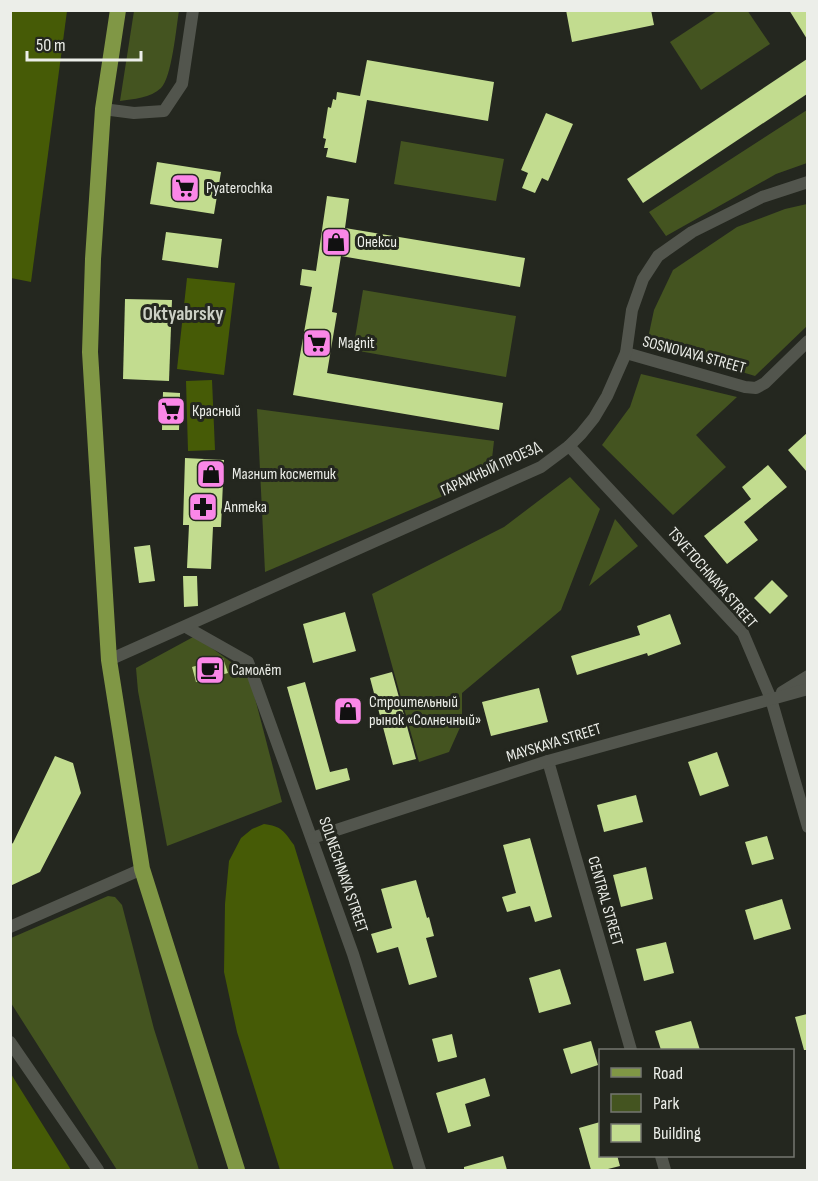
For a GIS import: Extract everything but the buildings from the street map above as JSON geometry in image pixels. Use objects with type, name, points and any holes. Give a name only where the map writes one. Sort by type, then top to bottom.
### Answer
[{"type":"main road","points":[[118,10],[104,110],[93,259],[90,352],[109,660],[142,869],[237,1170]]},
{"type":"street","points":[[104,110],[164,111],[182,84],[194,10]]},
{"type":"street","name":"ГАРАЖНЫЙ ПРОЕЗД","points":[[109,660],[541,466],[569,446],[594,418],[608,396],[626,353],[632,310],[643,279],[658,256],[692,232],[762,197],[807,182]]},
{"type":"street","name":"SOSNOVAYA STREET","points":[[626,353],[745,387],[756,388],[765,383],[807,341]]},
{"type":"street","name":"TSVETOCHNAYA STREET","points":[[569,446],[742,633],[771,699],[807,827]]},
{"type":"street","name":"SOLNECHNAYA STREET","points":[[186,627],[249,662],[353,954],[420,1170]]},
{"type":"street","points":[[771,699],[807,676]]},
{"type":"street","name":"MAYSKAYA STREET","points":[[312,838],[548,761],[807,689]]},
{"type":"street","name":"CENTRAL STREET","points":[[548,761],[631,1049]]},
{"type":"street","points":[[10,927],[142,869]]},
{"type":"street","points":[[10,1042],[98,1170]]},
{"type":"green space","points":[[747,10],[770,44],[701,90],[670,42],[717,11]]},
{"type":"green space","points":[[10,11],[67,11],[31,282],[11,278]]},
{"type":"green space","points":[[134,11],[179,11],[171,63],[165,82],[152,94],[120,101]]},
{"type":"green space","points":[[807,110],[807,163],[776,174],[666,236],[649,212]]},
{"type":"green space","points":[[401,141],[504,159],[496,201],[394,184]]},
{"type":"green space","points":[[807,204],[807,326],[755,376],[647,343],[654,310],[673,270],[737,227],[785,209]]},
{"type":"green space","points":[[187,278],[235,283],[224,375],[177,369]]},
{"type":"green space","points":[[363,290],[516,316],[506,377],[353,350]]},
{"type":"green space","points":[[641,374],[737,397],[696,435],[726,467],[673,515],[602,445],[630,407]]},
{"type":"green space","points":[[212,380],[215,450],[188,451],[186,381]]},
{"type":"green space","points":[[257,409],[494,441],[490,476],[265,572]]},
{"type":"green space","points":[[570,477],[600,509],[561,610],[462,693],[462,723],[449,752],[419,762],[372,594],[504,527]]},
{"type":"green space","points":[[615,519],[638,546],[589,586]]},
{"type":"green space","points":[[195,636],[249,675],[282,802],[167,846],[138,691],[136,668]]},
{"type":"green space","points":[[264,824],[282,830],[294,845],[394,1170],[280,1170],[237,1032],[224,972],[225,904],[229,861],[241,838],[252,829]]},
{"type":"green space","points":[[108,896],[115,897],[122,905],[154,1029],[199,1170],[117,1170],[11,1003],[11,938]]},
{"type":"green space","points":[[11,1074],[71,1170],[11,1170]]},
{"type":"place","name":"Pyaterochka","points":[[185,188]]},
{"type":"place","name":"Онекси","points":[[336,242]]},
{"type":"place","name":"Magnit","points":[[317,343]]},
{"type":"place","name":"Красный","points":[[171,411]]},
{"type":"place","name":"Магнит косметик","points":[[211,474]]},
{"type":"place","name":"Аптека","points":[[203,507]]},
{"type":"place","name":"Самолёт","points":[[210,670]]},
{"type":"place","name":"Строительный рынок «Солнечный»","points":[[348,711]]},
{"type":"district","name":"Oktyabrsky","points":[[183,314]]}]
